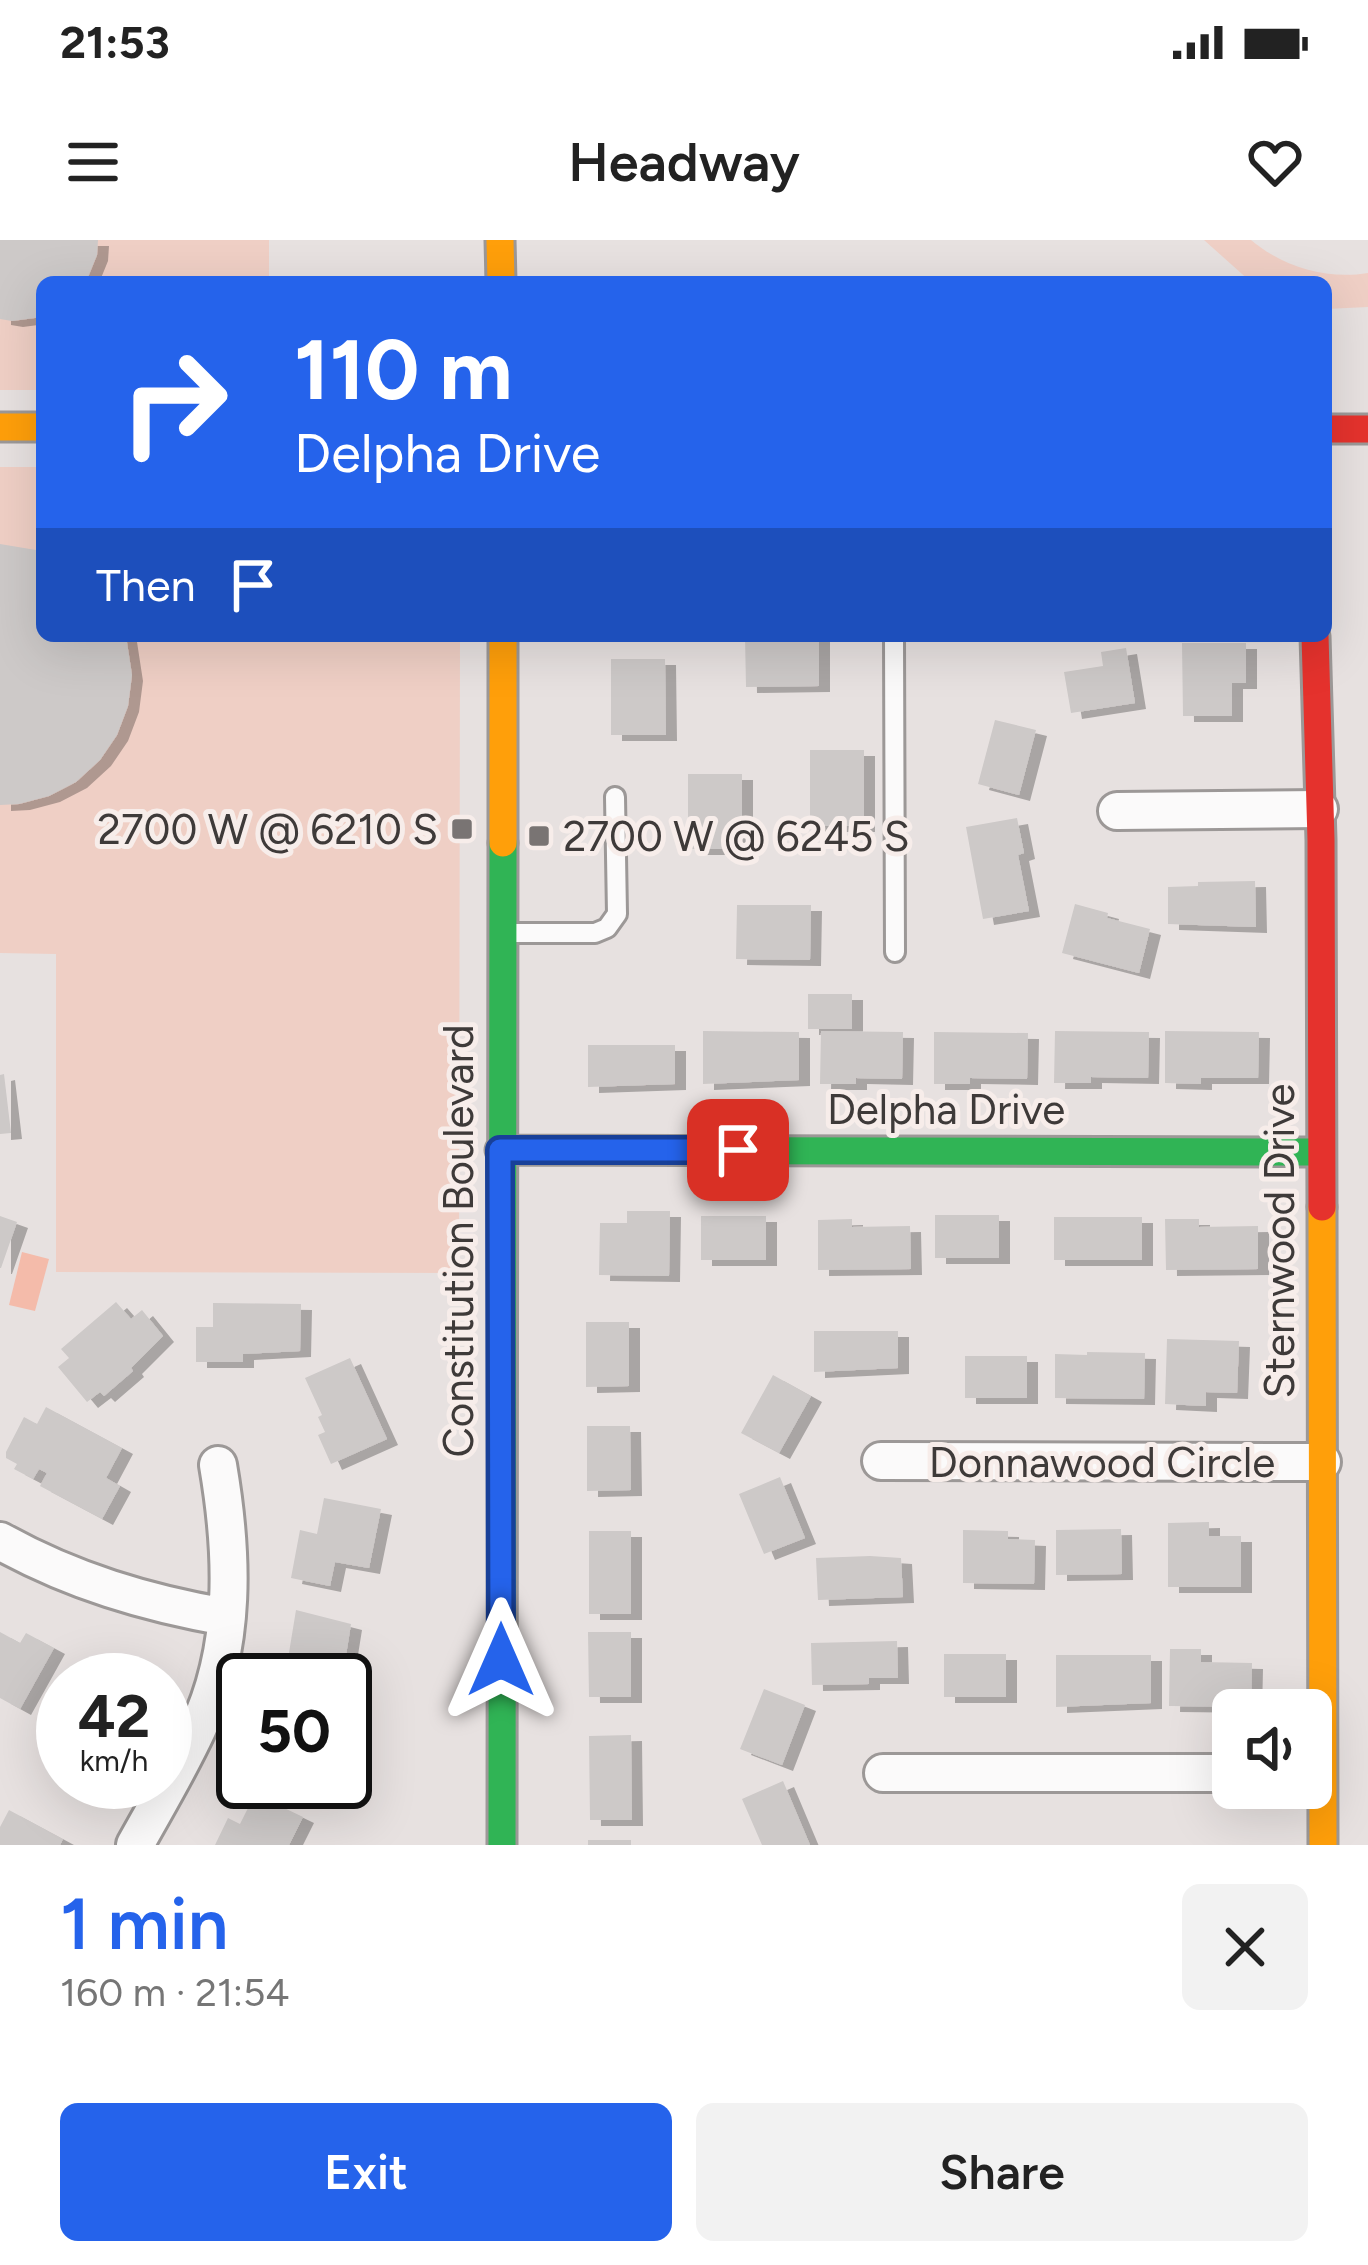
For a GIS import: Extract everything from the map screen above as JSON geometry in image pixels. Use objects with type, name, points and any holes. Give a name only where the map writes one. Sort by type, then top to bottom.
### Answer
[{"type":"street","points":[[500,240],[501,276]]},
{"type":"street","points":[[0,427],[36,427]]},
{"type":"street","points":[[1332,429],[1368,429]]},
{"type":"street","name":"Constitution Boulevard","points":[[502,642],[502,1845]]},
{"type":"street","name":"Sternwood Drive","points":[[1315,642],[1322,1462],[1318,1689]]},
{"type":"street","points":[[1117,811],[1319,809]]},
{"type":"street","name":"Delpha Drive","points":[[500,1150],[1321,1152]]},
{"type":"street","name":"Donnawood Circle","points":[[881,1461],[1322,1462]]},
{"type":"street","points":[[135,1845],[199,1727],[216,1680],[230,1543],[218,1465]]},
{"type":"street","points":[[0,1540],[94,1585],[168,1607],[226,1617]]},
{"type":"street","points":[[883,1773],[1212,1773]]},
{"type":"street","name":"Sternwood Drive","points":[[1320,1809],[1323,1845]]},
{"type":"lane","points":[[893,642],[895,952]]},
{"type":"lane","points":[[500,933],[596,933],[607,928],[617,914],[615,797]]},
{"type":"shaded area","points":[[0,240],[269,240],[269,276],[36,276],[36,390],[0,390]]},
{"type":"shaded area","points":[[1204,240],[1251,240],[1277,258],[1306,269],[1337,275],[1368,273],[1368,307],[1332,309],[1332,276],[1244,276]]},
{"type":"shaded area","points":[[0,467],[36,467],[36,642],[460,642],[459,1273],[56,1272],[56,954],[0,953]]},
{"type":"shaded area","points":[[22,1252],[49,1259],[35,1311],[9,1305]]},
{"type":"building","points":[[0,240],[98,240],[88,276],[36,276],[36,318],[0,319]]},
{"type":"building","points":[[0,544],[36,550],[36,642],[127,642],[132,675],[128,706],[100,760],[76,782],[49,796],[0,805]]},
{"type":"building","points":[[745,642],[819,642],[819,686],[746,687]]},
{"type":"building","points":[[1182,643],[1246,643],[1246,683],[1232,683],[1232,716],[1183,716]]},
{"type":"building","points":[[1126,648],[1135,703],[1071,713],[1064,672],[1103,666],[1101,652]]},
{"type":"building","points":[[611,659],[665,659],[666,735],[611,735]]},
{"type":"building","points":[[995,720],[1036,730],[1019,795],[978,784]]},
{"type":"building","points":[[810,750],[864,750],[864,826],[810,826]]},
{"type":"building","points":[[688,774],[742,774],[742,849],[688,849]]},
{"type":"building","points":[[1017,818],[1024,853],[1018,855],[1029,911],[983,919],[966,827]]},
{"type":"building","points":[[1255,881],[1256,927],[1168,924],[1168,887]]},
{"type":"building","points":[[1075,904],[1150,929],[1139,973],[1062,953]]},
{"type":"building","points":[[737,905],[811,905],[810,960],[736,959]]},
{"type":"building","points":[[808,994],[852,994],[852,1029],[808,1029]]},
{"type":"building","points":[[703,1031],[799,1032],[799,1080],[703,1084]]},
{"type":"building","points":[[821,1031],[903,1032],[902,1079],[856,1078],[856,1084],[820,1084]]},
{"type":"building","points":[[1055,1031],[1149,1032],[1148,1078],[1091,1077],[1091,1083],[1054,1083]]},
{"type":"building","points":[[1165,1031],[1259,1032],[1258,1078],[1165,1083]]},
{"type":"building","points":[[934,1032],[1028,1033],[1027,1079],[970,1078],[970,1084],[934,1084]]},
{"type":"building","points":[[588,1045],[675,1045],[675,1084],[588,1087]]},
{"type":"building","points":[[4,1074],[11,1133],[0,1134],[0,1075]]},
{"type":"building","points":[[627,1211],[670,1211],[669,1276],[599,1275],[600,1223],[627,1223]]},
{"type":"building","points":[[935,1215],[999,1215],[999,1258],[935,1258]]},
{"type":"building","points":[[0,1216],[17,1222],[1,1268],[0,1268]]},
{"type":"building","points":[[701,1216],[766,1216],[766,1260],[701,1260]]},
{"type":"building","points":[[1054,1217],[1142,1217],[1142,1260],[1054,1260]]},
{"type":"building","points":[[852,1219],[852,1227],[910,1226],[911,1269],[818,1270],[818,1220]]},
{"type":"building","points":[[1165,1219],[1199,1219],[1199,1227],[1258,1226],[1258,1269],[1166,1270]]},
{"type":"building","points":[[116,1302],[131,1319],[142,1310],[163,1336],[133,1371],[104,1396],[100,1392],[87,1402],[58,1367],[69,1358],[61,1349]]},
{"type":"building","points":[[213,1303],[301,1304],[300,1351],[243,1354],[243,1362],[196,1362],[196,1327],[213,1327]]},
{"type":"building","points":[[586,1322],[629,1322],[629,1386],[586,1387]]},
{"type":"building","points":[[814,1331],[898,1331],[898,1368],[814,1372]]},
{"type":"building","points":[[1167,1339],[1239,1341],[1237,1393],[1206,1392],[1206,1406],[1165,1404]]},
{"type":"building","points":[[1145,1353],[1144,1399],[1055,1398],[1055,1354]]},
{"type":"building","points":[[965,1356],[1027,1356],[1027,1398],[965,1398]]},
{"type":"building","points":[[350,1358],[387,1439],[331,1464],[318,1435],[325,1432],[318,1417],[322,1415],[305,1378]]},
{"type":"building","points":[[773,1375],[811,1396],[779,1453],[741,1433]]},
{"type":"building","points":[[46,1407],[122,1448],[106,1478],[120,1486],[102,1519],[40,1486],[47,1473],[39,1469],[33,1479],[14,1469],[17,1464],[6,1458],[24,1417],[37,1424]]},
{"type":"building","points":[[587,1426],[630,1426],[631,1490],[587,1491]]},
{"type":"building","points":[[780,1477],[805,1538],[764,1554],[739,1494]]},
{"type":"building","points":[[324,1498],[381,1509],[369,1568],[335,1562],[330,1586],[291,1578],[300,1530],[317,1534]]},
{"type":"building","points":[[1209,1522],[1209,1536],[1241,1536],[1241,1587],[1168,1587],[1168,1523]]},
{"type":"building","points":[[1121,1529],[1122,1574],[1056,1575],[1056,1530]]},
{"type":"building","points":[[963,1530],[1008,1531],[1008,1539],[1035,1540],[1034,1584],[963,1583]]},
{"type":"building","points":[[589,1531],[631,1531],[631,1614],[589,1614]]},
{"type":"building","points":[[816,1558],[901,1558],[903,1597],[818,1600]]},
{"type":"building","points":[[296,1610],[351,1624],[346,1653],[289,1653]]},
{"type":"building","points":[[0,1632],[20,1643],[26,1633],[54,1648],[51,1653],[36,1653],[36,1680],[20,1709],[0,1698]]},
{"type":"building","points":[[588,1632],[631,1632],[631,1697],[589,1697]]},
{"type":"building","points":[[897,1641],[898,1678],[869,1678],[869,1684],[812,1685],[811,1643]]},
{"type":"building","points":[[1170,1649],[1201,1649],[1201,1662],[1252,1663],[1251,1689],[1212,1689],[1212,1707],[1169,1706]]},
{"type":"building","points":[[944,1654],[1006,1654],[1006,1697],[944,1697]]},
{"type":"building","points":[[1056,1655],[1151,1655],[1151,1703],[1056,1707]]},
{"type":"building","points":[[764,1689],[805,1705],[782,1765],[740,1749]]},
{"type":"building","points":[[631,1735],[632,1820],[590,1820],[589,1736]]},
{"type":"building","points":[[783,1781],[810,1845],[762,1845],[742,1799]]},
{"type":"building","points":[[248,1809],[286,1809],[303,1817],[289,1845],[215,1845],[228,1818],[240,1824]]},
{"type":"building","points":[[9,1810],[63,1839],[60,1845],[0,1845],[0,1827]]},
{"type":"building","points":[[588,1840],[631,1840],[631,1845],[588,1845]]},
{"type":"traffic: fast","points":[[502,1845],[503,843]]},
{"type":"traffic: fast","points":[[500,1150],[1321,1152]]},
{"type":"traffic: slow","points":[[500,240],[501,276]]},
{"type":"traffic: slow","points":[[0,427],[36,427]]},
{"type":"traffic: slow","points":[[503,642],[503,843]]},
{"type":"traffic: slow","points":[[1322,1207],[1323,1845]]},
{"type":"traffic: jam","points":[[1332,429],[1368,429]]},
{"type":"traffic: jam","points":[[1315,642],[1322,1207]]},
{"type":"place","name":"2700 W @ 6210 S","points":[[462,829]]},
{"type":"place","name":"2700 W @ 6245 S","points":[[539,836]]},
{"type":"route","points":[[501,1660],[500,1150],[738,1150]]}]
